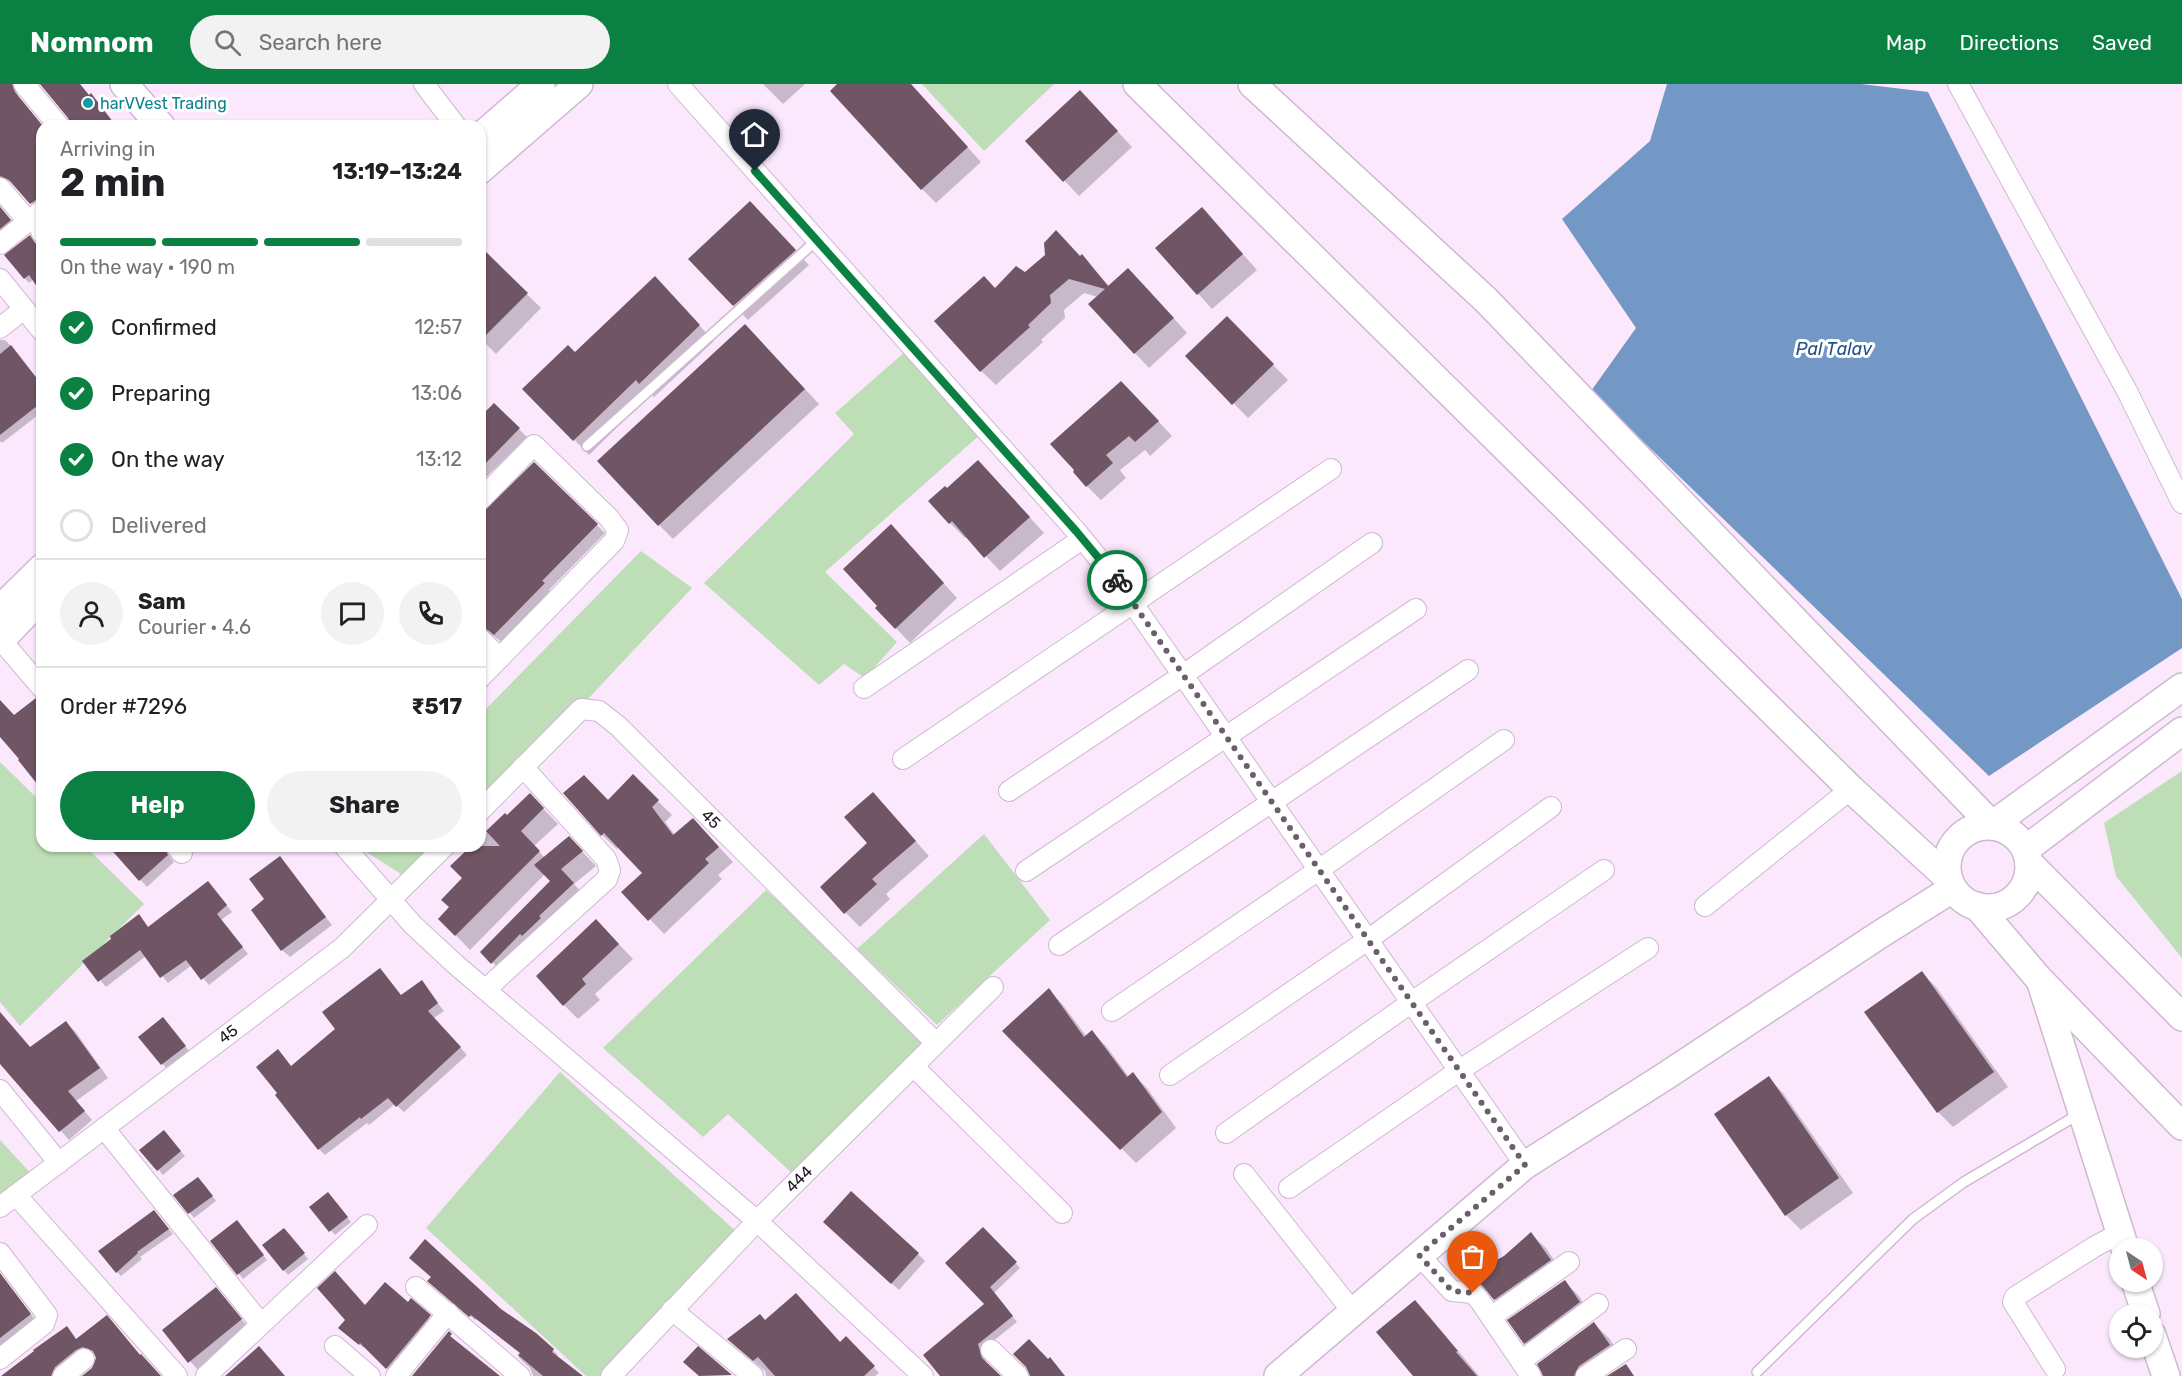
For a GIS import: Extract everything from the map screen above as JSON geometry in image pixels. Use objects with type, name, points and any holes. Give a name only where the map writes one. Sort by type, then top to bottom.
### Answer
[{"type":"street","points":[[24,84],[54,120]]},
{"type":"street","points":[[124,84],[156,120]]},
{"type":"street","points":[[424,84],[451,120]]},
{"type":"street","points":[[486,132],[541,84]]},
{"type":"street","points":[[486,166],[579,84]]},
{"type":"street","points":[[678,84],[1117,580],[1525,1165]]},
{"type":"street","points":[[1137,84],[1851,789],[1950,883],[1961,899],[1986,908],[1999,907],[2012,900],[2022,891],[2028,877],[2027,856]]},
{"type":"street","points":[[1252,84],[1486,300],[1992,825]]},
{"type":"street","points":[[1958,84],[2127,391],[2182,503]]},
{"type":"street","points":[[0,188],[36,222]]},
{"type":"street","points":[[0,244],[36,225]]},
{"type":"street","points":[[0,279],[36,324]]},
{"type":"street","points":[[0,327],[24,309]]},
{"type":"street","points":[[486,494],[534,445],[609,518],[618,530],[614,541],[486,672]]},
{"type":"street","points":[[903,759],[1331,469]]},
{"type":"street","points":[[864,688],[1082,539]]},
{"type":"street","points":[[1009,791],[1183,675],[1372,543]]},
{"type":"street","points":[[0,609],[36,573]]},
{"type":"street","points":[[36,603],[0,640],[36,681]]},
{"type":"street","points":[[1026,871],[1416,609]]},
{"type":"street","points":[[486,645],[500,658]]},
{"type":"street","points":[[1059,945],[1468,670]]},
{"type":"street","points":[[1992,825],[2182,687]]},
{"type":"street","name":"45","points":[[486,805],[581,709],[599,711],[618,726],[936,1043]]},
{"type":"street","points":[[2027,856],[2182,731]]},
{"type":"street","points":[[1112,1011],[1504,740]]},
{"type":"street","points":[[486,989],[607,879],[610,870],[606,859],[523,767]]},
{"type":"street","points":[[1705,906],[1851,789]]},
{"type":"street","points":[[1170,1075],[1369,939],[1551,807]]},
{"type":"street","points":[[1950,883],[1946,864],[1949,851],[1956,840],[1978,826],[1992,825],[2006,829],[2018,838],[2027,856],[2182,1017]]},
{"type":"street","points":[[349,852],[413,925],[455,964],[757,1221],[923,1376]]},
{"type":"street","name":"45","points":[[0,1207],[342,948],[439,852]]},
{"type":"street","points":[[1226,1133],[1604,870]]},
{"type":"street","points":[[1278,1376],[1525,1165],[1664,1077],[1879,935],[1950,883]]},
{"type":"street","points":[[1977,906],[2039,979],[2182,1126]]},
{"type":"street","points":[[1289,1188],[1460,1070],[1648,948]]},
{"type":"street","points":[[2039,979],[2122,1238]]},
{"type":"street","name":"444","points":[[610,1376],[757,1221],[993,987]]},
{"type":"street","points":[[913,1066],[1062,1213]]},
{"type":"street","points":[[0,1090],[59,1163]]},
{"type":"street","points":[[104,1128],[261,1324]]},
{"type":"street","points":[[1244,1174],[1353,1312]]},
{"type":"street","points":[[16,1195],[177,1376]]},
{"type":"street","points":[[206,1376],[367,1225]]},
{"type":"street","points":[[2055,1369],[2013,1302],[2015,1297],[2094,1247],[2109,1243]]},
{"type":"street","points":[[0,1253],[47,1315],[44,1324],[0,1359]]},
{"type":"street","points":[[1419,1255],[1452,1291],[1473,1293],[1526,1368],[1598,1304]]},
{"type":"street","points":[[1491,1317],[1569,1262]]},
{"type":"street","points":[[416,1287],[520,1376]]},
{"type":"street","points":[[672,1310],[753,1376]]},
{"type":"street","points":[[396,1376],[448,1313]]},
{"type":"street","points":[[335,1346],[370,1376]]},
{"type":"street","points":[[1586,1376],[1626,1349]]},
{"type":"street","points":[[991,1350],[1018,1376]]},
{"type":"street","points":[[2160,1358],[2166,1376]]},
{"type":"street","points":[[63,1376],[84,1359]]},
{"type":"lane","points":[[587,446],[817,240]]},
{"type":"lane","points":[[1757,1372],[1913,1219],[1964,1182],[2083,1112]]},
{"type":"green space","points":[[922,84],[1054,84],[984,151]]},
{"type":"green space","points":[[907,350],[982,433],[825,572],[897,642],[865,678],[844,664],[819,685],[704,583],[854,434],[835,413]]},
{"type":"green space","points":[[641,551],[692,588],[486,808],[486,709]]},
{"type":"green space","points":[[0,762],[36,797],[36,852],[91,852],[144,904],[20,1026],[0,1002]]},
{"type":"green space","points":[[2182,771],[2182,958],[2116,876],[2104,823]]},
{"type":"green space","points":[[984,834],[1050,920],[937,1025],[857,949]]},
{"type":"green space","points":[[366,852],[444,852],[415,883]]},
{"type":"green space","points":[[766,890],[931,1041],[795,1176],[728,1114],[703,1137],[603,1048]]},
{"type":"green space","points":[[560,1072],[739,1234],[610,1376],[586,1376],[426,1228]]},
{"type":"green space","points":[[0,1140],[36,1179],[0,1207]]},
{"type":"water","name":"Pal Talav","points":[[1667,84],[1861,84],[1928,92],[2182,599],[2182,648],[1989,776],[1591,391],[1636,328],[1562,219],[1650,141]]},
{"type":"building","points":[[0,84],[12,84],[15,92],[38,120],[36,120],[36,200],[30,204],[9,180],[0,176]]},
{"type":"building","points":[[40,84],[80,84],[89,95],[91,93],[111,120],[69,120]]},
{"type":"building","points":[[837,84],[911,84],[968,147],[921,190],[830,91]]},
{"type":"building","points":[[1080,90],[1118,131],[1063,182],[1025,141]]},
{"type":"building","points":[[750,201],[796,250],[733,306],[688,259]]},
{"type":"building","points":[[0,207],[11,220],[0,229]]},
{"type":"building","points":[[1202,207],[1243,254],[1197,295],[1155,248]]},
{"type":"building","points":[[1056,230],[1080,256],[1082,254],[1108,286],[1128,268],[1174,318],[1134,354],[1088,304],[1105,289],[1069,279],[1050,295],[1051,303],[1028,325],[1030,327],[980,372],[934,321],[984,276],[995,288],[1016,266],[1025,272],[1045,255],[1044,243]]},
{"type":"building","points":[[30,235],[36,243],[36,285],[29,275],[24,279],[4,255]]},
{"type":"building","points":[[486,252],[528,293],[486,335]]},
{"type":"building","points":[[655,276],[700,325],[639,384],[636,380],[573,441],[522,389],[568,345],[575,352]]},
{"type":"building","points":[[1227,316],[1274,364],[1232,405],[1185,356]]},
{"type":"building","points":[[745,324],[805,389],[658,526],[597,461]]},
{"type":"building","points":[[11,345],[36,377],[36,407],[0,435],[0,354]]},
{"type":"building","points":[[1121,381],[1159,421],[1135,442],[1129,436],[1106,455],[1113,463],[1086,487],[1050,444]]},
{"type":"building","points":[[494,403],[520,428],[486,463],[486,411]]},
{"type":"building","points":[[978,460],[1030,517],[984,558],[952,521],[949,524],[928,501],[945,486],[947,488]]},
{"type":"building","points":[[534,462],[598,524],[542,581],[545,583],[494,635],[486,629],[486,509]]},
{"type":"building","points":[[891,524],[944,583],[895,629],[843,569]]},
{"type":"building","points":[[36,698],[36,782],[0,737],[0,700],[14,715]]},
{"type":"building","points":[[633,774],[659,800],[652,807],[673,835],[693,818],[719,847],[705,859],[709,863],[648,921],[621,892],[642,873],[604,833],[601,836],[563,793],[584,775],[608,800]]},
{"type":"building","points":[[873,792],[916,841],[872,879],[877,884],[844,914],[820,887],[867,843],[844,817]]},
{"type":"building","points":[[530,793],[544,808],[521,831],[540,851],[455,936],[438,919],[449,907],[441,900],[462,878],[450,866],[465,852],[486,852],[486,846],[500,846],[486,831],[505,813],[507,815]]},
{"type":"building","points":[[569,836],[583,851],[561,869],[574,883],[539,916],[541,918],[522,936],[520,934],[491,964],[480,952],[550,881],[534,865]]},
{"type":"building","points":[[113,852],[167,852],[168,855],[139,881]]},
{"type":"building","points":[[280,856],[326,917],[281,951],[251,910],[264,899],[249,879]]},
{"type":"building","points":[[208,881],[227,905],[217,914],[243,947],[201,980],[186,960],[160,978],[140,950],[98,982],[82,961],[139,914],[148,927]]},
{"type":"building","points":[[596,919],[619,944],[582,979],[586,984],[563,1006],[536,976]]},
{"type":"building","points":[[380,968],[401,995],[422,980],[438,1003],[428,1011],[461,1047],[396,1107],[388,1098],[318,1150],[256,1067],[278,1049],[291,1066],[335,1029],[322,1012]]},
{"type":"building","points":[[1922,971],[1994,1072],[1937,1113],[1864,1012]]},
{"type":"building","points":[[1049,988],[1084,1037],[1092,1030],[1127,1077],[1133,1072],[1162,1112],[1120,1150],[1002,1031]]},
{"type":"building","points":[[0,1012],[30,1047],[66,1021],[100,1068],[68,1091],[85,1111],[59,1132],[0,1064]]},
{"type":"building","points":[[163,1017],[186,1046],[161,1065],[138,1037]]},
{"type":"building","points":[[1769,1076],[1839,1178],[1785,1216],[1714,1114]]},
{"type":"building","points":[[164,1130],[181,1151],[157,1171],[139,1150]]},
{"type":"building","points":[[198,1177],[213,1196],[188,1214],[173,1195]]},
{"type":"building","points":[[851,1191],[919,1253],[891,1284],[823,1222]]},
{"type":"building","points":[[328,1192],[348,1217],[329,1232],[309,1207]]},
{"type":"building","points":[[154,1210],[169,1229],[137,1252],[116,1273],[98,1251]]},
{"type":"building","points":[[237,1220],[264,1255],[237,1275],[210,1241]]},
{"type":"building","points":[[983,1227],[1017,1262],[990,1287],[1013,1316],[978,1344],[982,1358],[1001,1376],[940,1376],[923,1355],[984,1304],[945,1263]]},
{"type":"building","points":[[284,1228],[305,1253],[283,1271],[262,1245]]},
{"type":"building","points":[[1531,1232],[1551,1260],[1494,1300],[1470,1275],[1504,1256]]},
{"type":"building","points":[[425,1239],[501,1309],[536,1333],[554,1349],[552,1352],[583,1376],[543,1376],[518,1355],[520,1353],[471,1315],[469,1317],[427,1281],[431,1277],[409,1258]]},
{"type":"building","points":[[335,1271],[365,1305],[385,1282],[408,1302],[411,1298],[431,1315],[386,1369],[360,1343],[359,1345],[338,1328],[345,1320],[317,1288]]},
{"type":"building","points":[[0,1273],[31,1314],[0,1338]]},
{"type":"building","points":[[1565,1280],[1580,1302],[1524,1344],[1507,1320]]},
{"type":"building","points":[[216,1287],[242,1319],[188,1363],[162,1330]]},
{"type":"building","points":[[796,1293],[840,1342],[846,1336],[875,1366],[864,1376],[775,1376],[758,1357],[753,1361],[727,1339],[760,1314],[765,1320]]},
{"type":"building","points":[[1415,1300],[1477,1376],[1413,1376],[1376,1332]]},
{"type":"building","points":[[107,1315],[140,1355],[161,1376],[82,1376],[92,1368],[96,1358],[93,1351],[83,1347],[55,1367],[51,1376],[1,1376],[67,1326],[76,1339]]},
{"type":"building","points":[[1594,1322],[1610,1345],[1579,1366],[1574,1376],[1543,1376],[1537,1364]]},
{"type":"building","points":[[449,1331],[452,1334],[450,1336],[500,1376],[412,1376]]},
{"type":"building","points":[[1029,1339],[1048,1359],[1050,1357],[1065,1376],[1030,1376],[1026,1367],[1013,1354]]},
{"type":"building","points":[[259,1346],[285,1376],[225,1376]]},
{"type":"building","points":[[698,1346],[732,1375],[699,1376],[683,1362]]},
{"type":"building","points":[[1626,1364],[1634,1376],[1607,1376]]},
{"type":"way so far","points":[[1117,580],[1525,1165],[1419,1255],[1452,1291],[1473,1293]]},
{"type":"place","name":"harVVest Trading","points":[[88,103]]},
{"type":"route","points":[[755,171],[1117,580]]}]
